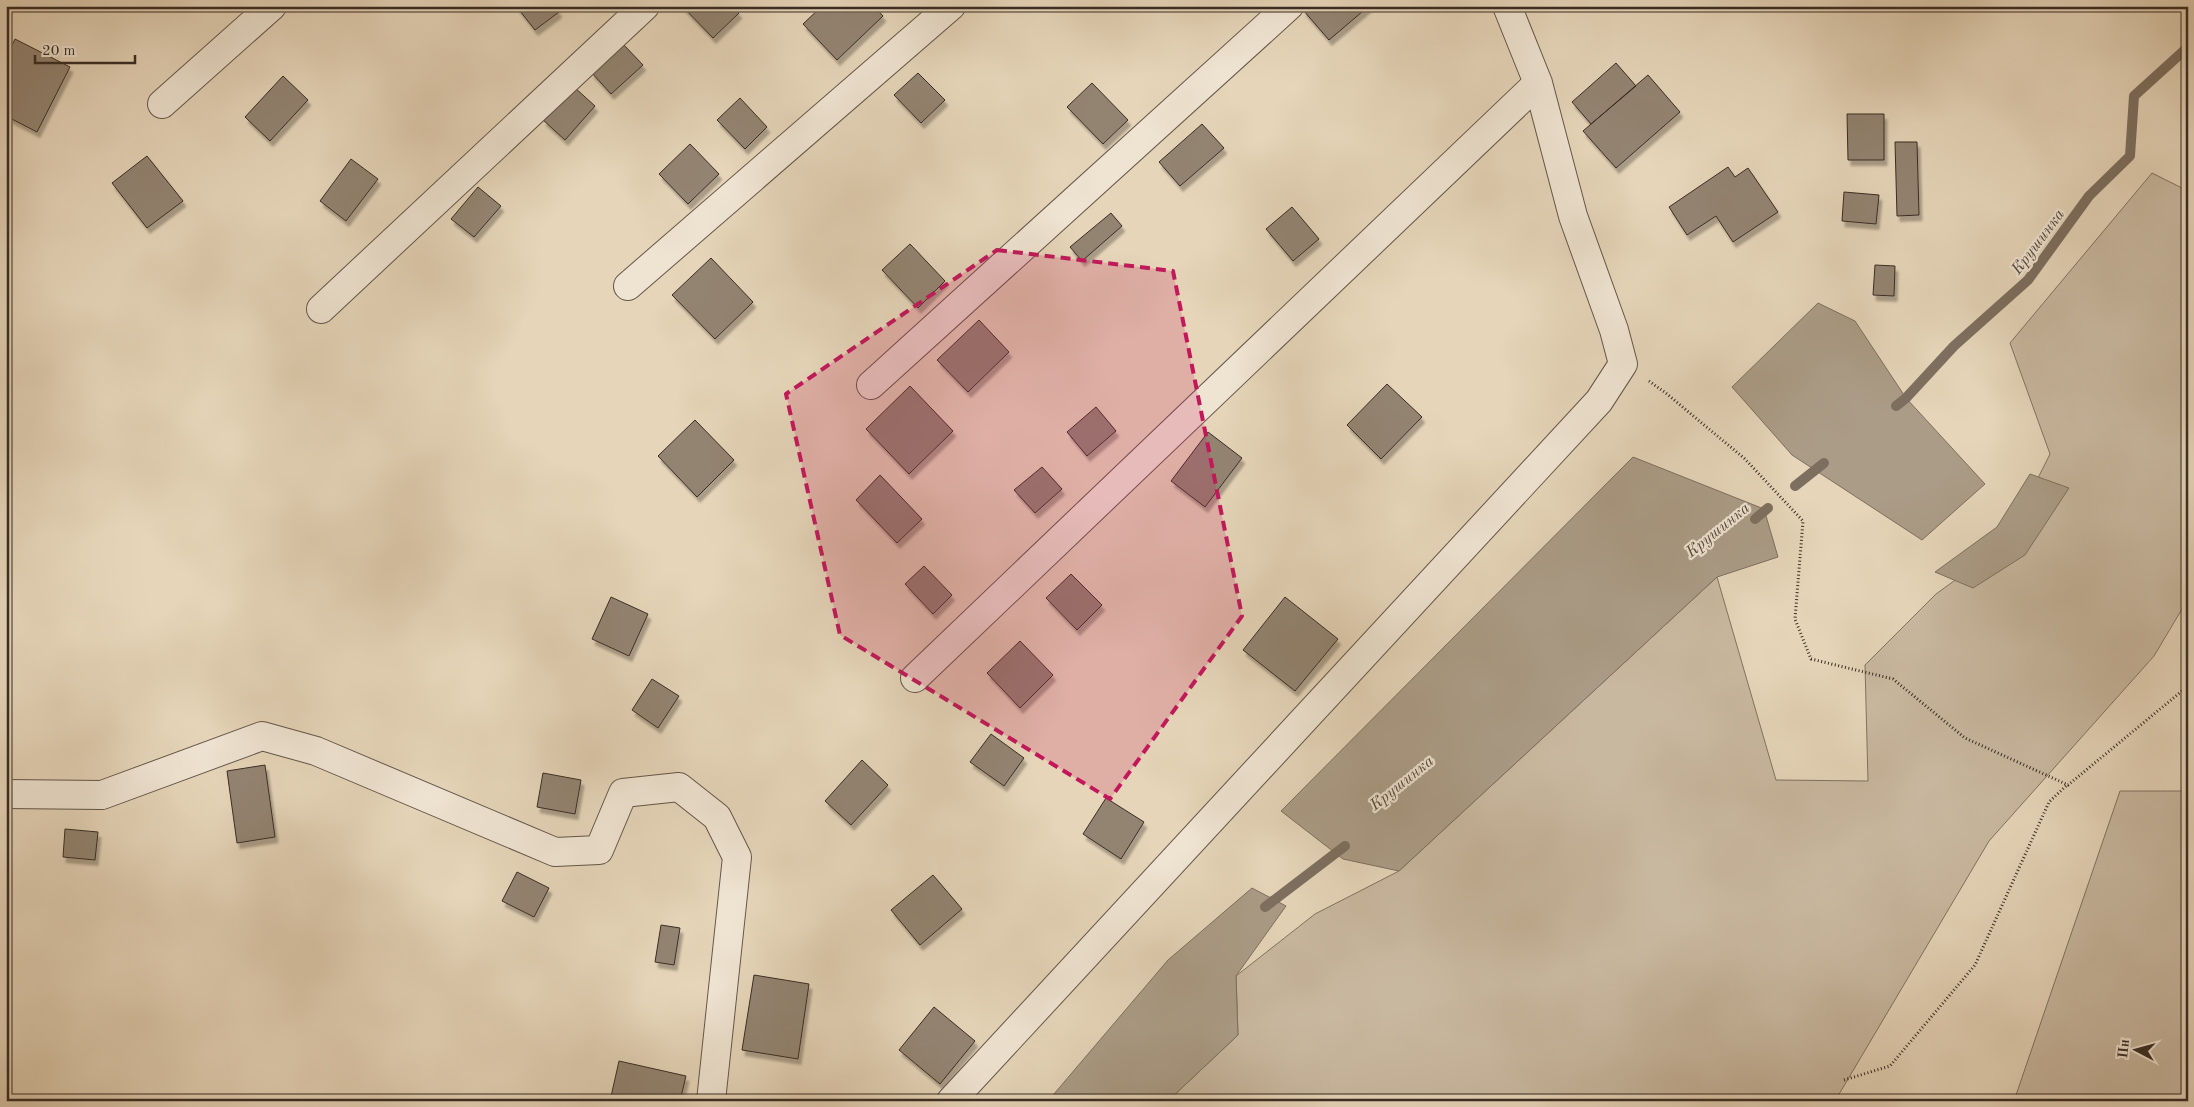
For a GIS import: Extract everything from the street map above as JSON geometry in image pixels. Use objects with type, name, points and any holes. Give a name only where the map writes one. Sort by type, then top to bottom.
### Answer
[{"type":"street","points":[[162,104],[272,6]]},
{"type":"street","points":[[321,309],[645,6]]},
{"type":"street","points":[[628,286],[951,6]]},
{"type":"street","points":[[871,386],[1289,6]]},
{"type":"street","points":[[951,1101],[1599,402],[1623,364],[1614,330],[1573,216],[1538,83],[1507,6]]},
{"type":"street","points":[[915,678],[1538,83]]},
{"type":"street","points":[[6,794],[102,795],[262,736],[316,751],[555,852],[599,850],[623,793],[679,787],[717,817],[737,857],[711,1101]]},
{"type":"path","points":[[1623,364],[1667,394],[1745,459],[1804,521],[1795,619],[1811,660],[1893,678],[1965,738],[2068,785]]},
{"type":"path","points":[[1844,1080],[1890,1066],[1975,965],[2049,802],[2188,686]]},
{"type":"highlighted area","points":[[997,250],[1173,271],[1242,616],[1110,799],[840,635],[786,394]]},
{"type":"shaded area","points":[[2152,173],[2188,191],[2188,599],[2154,656],[1989,841],[1835,1101],[1168,1101],[1238,1035],[1236,976],[1315,914],[1399,871],[1717,577],[1776,780],[1868,781],[1865,665],[1936,594],[2005,544],[2050,454],[2010,343]]},
{"type":"shaded area","points":[[2120,791],[2188,791],[2188,1101],[2014,1101]]},
{"type":"water","points":[[1818,303],[1855,321],[1906,398],[1985,484],[1922,540],[1792,455],[1732,387]]},
{"type":"water","points":[[1633,457],[1764,509],[1778,557],[1717,577],[1399,871],[1343,859],[1281,811]]},
{"type":"water","points":[[2030,474],[2069,488],[2025,555],[1973,588],[1935,572],[1997,527]]},
{"type":"water","points":[[1252,888],[1286,906],[1236,976],[1238,1035],[1168,1101],[1048,1101],[1168,960]]},
{"type":"building","points":[[516,6],[555,6],[559,12],[535,30]]},
{"type":"building","points":[[682,6],[733,6],[739,13],[713,38]]},
{"type":"building","points":[[822,6],[874,6],[883,16],[837,60],[803,24]]},
{"type":"building","points":[[1307,6],[1369,6],[1329,40],[1303,10]]},
{"type":"building","points":[[15,39],[70,67],[37,132],[6,116],[6,57]]},
{"type":"building","points":[[622,43],[643,65],[611,94],[591,72]]},
{"type":"building","points":[[1616,63],[1636,86],[1591,124],[1572,102]]},
{"type":"building","points":[[918,73],[945,100],[921,123],[894,95]]},
{"type":"building","points":[[1648,75],[1680,112],[1616,168],[1583,131]]},
{"type":"building","points":[[283,76],[308,100],[270,141],[245,117]]},
{"type":"building","points":[[1092,83],[1128,120],[1103,144],[1067,107]]},
{"type":"building","points":[[574,87],[595,106],[565,140],[543,120]]},
{"type":"building","points":[[740,98],[767,127],[745,149],[717,120]]},
{"type":"building","points":[[1847,114],[1884,114],[1884,160],[1848,160]]},
{"type":"building","points":[[1202,124],[1224,148],[1180,186],[1159,162]]},
{"type":"building","points":[[1895,142],[1917,142],[1919,215],[1897,216]]},
{"type":"building","points":[[690,144],[719,174],[688,204],[659,174]]},
{"type":"building","points":[[147,156],[183,201],[147,228],[112,183]]},
{"type":"building","points":[[351,159],[378,179],[346,221],[320,201]]},
{"type":"building","points":[[1728,167],[1735,177],[1748,168],[1778,212],[1733,242],[1716,216],[1687,235],[1669,207]]},
{"type":"building","points":[[478,187],[501,206],[474,237],[451,219]]},
{"type":"building","points":[[1844,192],[1879,195],[1876,224],[1842,221]]},
{"type":"building","points":[[1292,207],[1319,239],[1293,261],[1266,229]]},
{"type":"building","points":[[1111,213],[1122,226],[1082,261],[1070,247]]},
{"type":"building","points":[[910,244],[945,281],[918,308],[882,270]]},
{"type":"building","points":[[711,258],[753,302],[715,339],[672,295]]},
{"type":"building","points":[[1875,265],[1895,266],[1894,296],[1873,295]]},
{"type":"building","points":[[979,320],[1009,352],[968,392],[937,360]]},
{"type":"building","points":[[1387,384],[1422,417],[1381,459],[1347,425]]},
{"type":"building","points":[[910,386],[953,431],[909,474],[866,429]]},
{"type":"building","points":[[1096,407],[1116,431],[1087,456],[1067,432]]},
{"type":"building","points":[[695,420],[734,460],[697,497],[658,456]]},
{"type":"building","points":[[1208,432],[1242,458],[1205,507],[1171,481]]},
{"type":"building","points":[[1042,467],[1062,489],[1035,513],[1014,490]]},
{"type":"building","points":[[880,475],[922,519],[897,543],[856,500]]},
{"type":"building","points":[[924,566],[952,595],[933,614],[905,584]]},
{"type":"building","points":[[1071,574],[1102,605],[1077,630],[1046,598]]},
{"type":"building","points":[[611,597],[648,614],[629,656],[592,639]]},
{"type":"building","points":[[1285,597],[1338,639],[1295,691],[1243,650]]},
{"type":"building","points":[[1020,641],[1053,675],[1020,708],[987,673]]},
{"type":"building","points":[[652,679],[679,696],[658,728],[632,710]]},
{"type":"building","points":[[991,734],[1024,758],[1004,786],[970,762]]},
{"type":"building","points":[[862,760],[888,785],[851,825],[825,801]]},
{"type":"building","points":[[265,765],[275,837],[237,843],[227,771]]},
{"type":"building","points":[[543,773],[581,780],[575,814],[537,807]]},
{"type":"building","points":[[1106,798],[1144,822],[1121,859],[1083,834]]},
{"type":"building","points":[[65,829],[98,832],[95,860],[63,857]]},
{"type":"building","points":[[517,872],[549,888],[534,917],[502,901]]},
{"type":"building","points":[[933,875],[962,909],[920,945],[891,910]]},
{"type":"building","points":[[661,925],[680,928],[674,965],[655,962]]},
{"type":"building","points":[[754,975],[809,984],[798,1059],[742,1050]]},
{"type":"building","points":[[934,1007],[975,1041],[940,1084],[899,1050]]},
{"type":"building","points":[[619,1061],[686,1076],[680,1101],[610,1101]]},
{"type":"waterway","name":"Крушинка","points":[[1896,406],[1906,398],[1954,346],[2028,280],[2089,196],[2130,156],[2134,96],[2188,47]]},
{"type":"waterway","name":"Крушинка","points":[[1795,486],[1824,463]]},
{"type":"waterway","name":"Крушинка","points":[[1755,519],[1768,508]]},
{"type":"waterway","name":"Крушинка","points":[[1265,907],[1345,846]]}]
